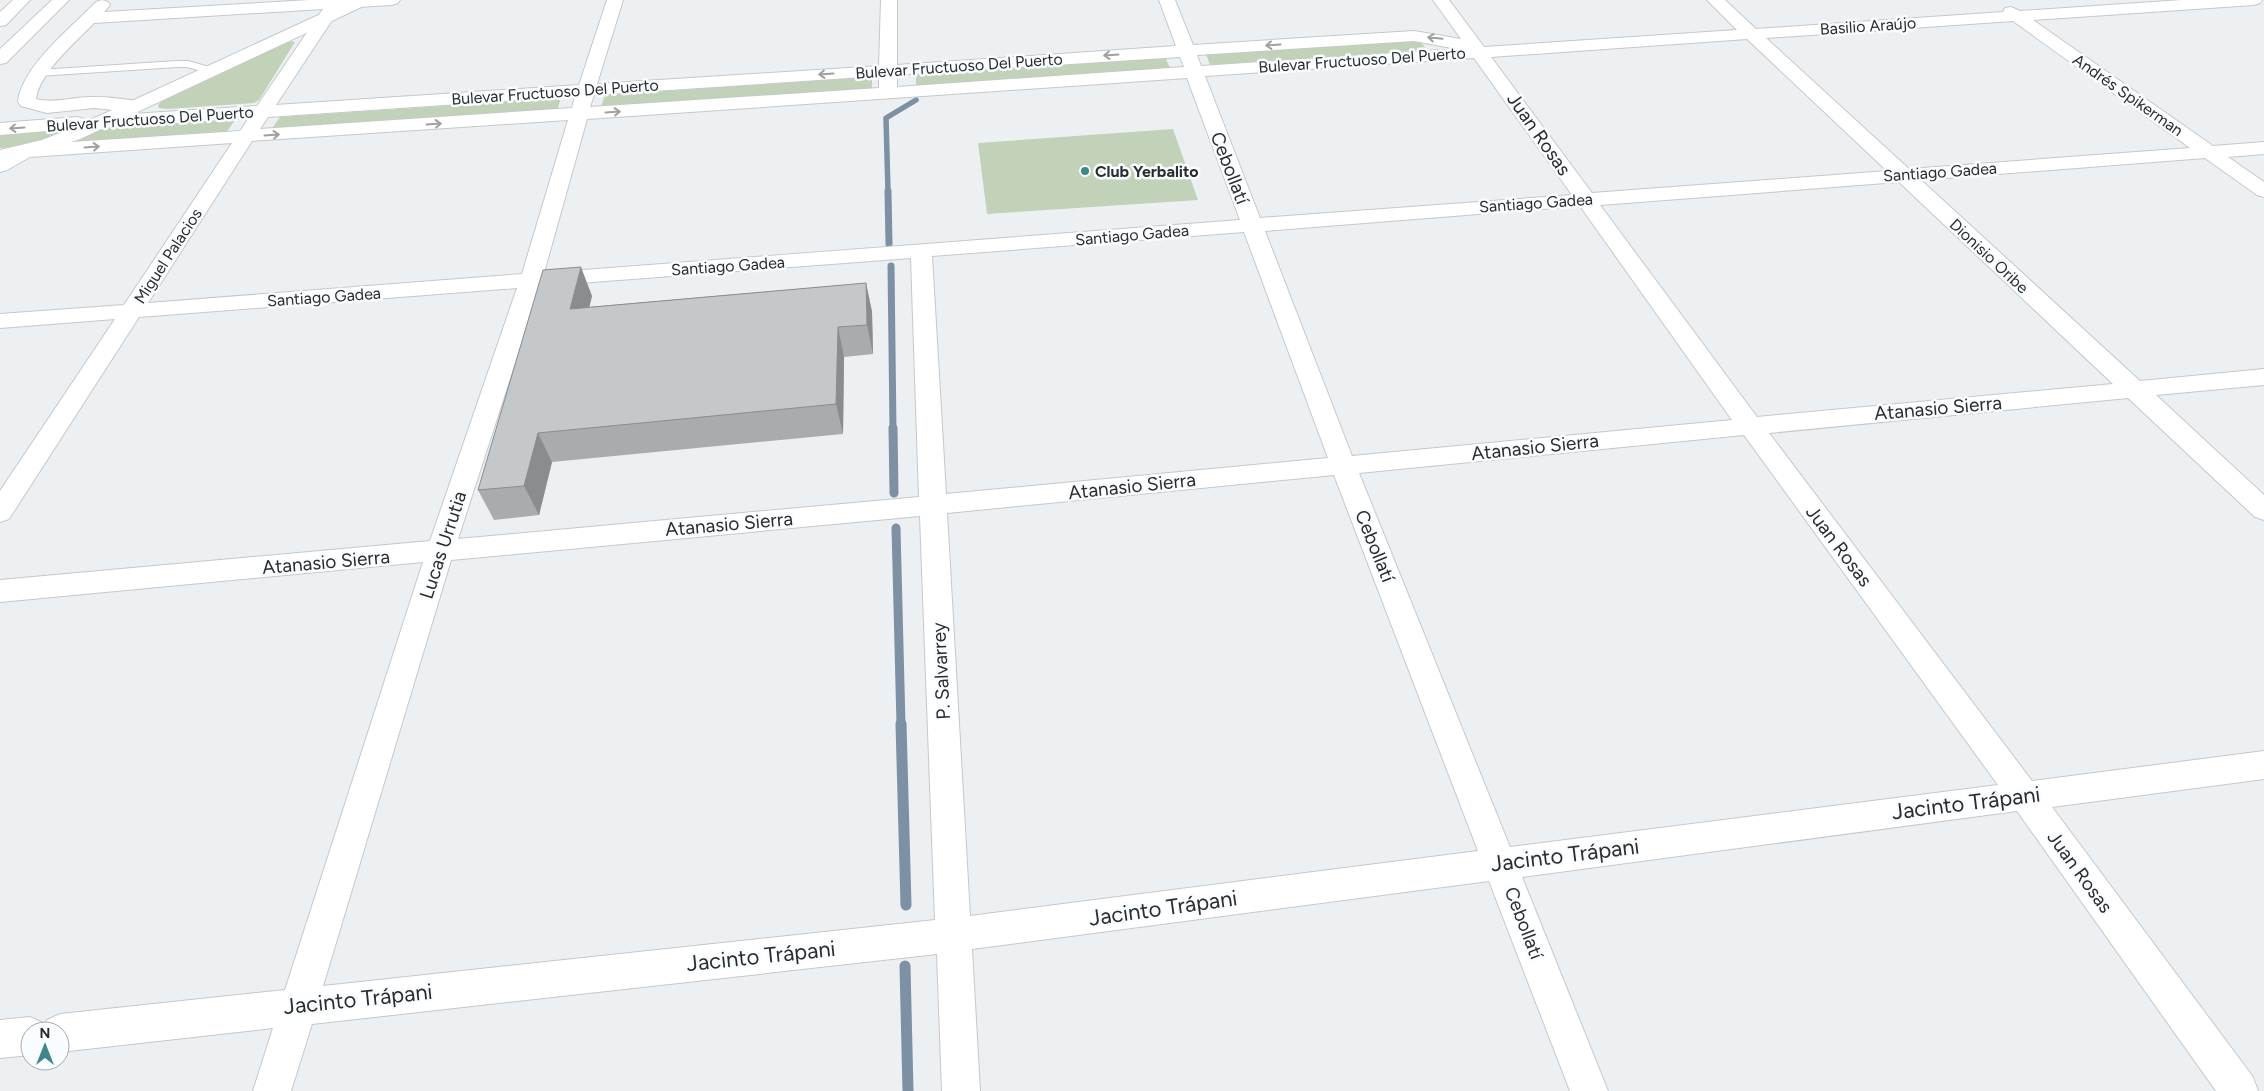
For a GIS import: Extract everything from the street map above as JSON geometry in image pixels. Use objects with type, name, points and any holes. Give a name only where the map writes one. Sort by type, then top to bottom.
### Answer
[{"type":"main road","points":[[0,20],[22,0]]},
{"type":"main road","points":[[0,59],[61,0]]},
{"type":"main road","points":[[107,0],[39,73],[27,90],[25,97],[27,102],[47,107],[94,102],[134,106]]},
{"type":"main road","points":[[90,18],[333,7],[362,1],[392,0]]},
{"type":"main road","name":"Lucas Urrutia","points":[[272,1091],[440,551],[531,281],[615,0]]},
{"type":"main road","points":[[889,0],[889,93]]},
{"type":"main road","name":"Cebollatí","points":[[1167,0],[1344,466],[1501,863],[1588,1091]]},
{"type":"main road","name":"Juan Rosas","points":[[1441,0],[1750,426],[2024,795],[2239,1091]]},
{"type":"main road","name":"Dionisio Oribe","points":[[1715,0],[2264,510]]},
{"type":"main road","name":"Andrés Spikerman","points":[[1993,0],[2264,191]]},
{"type":"main road","name":"Basilio Araújo","points":[[1481,53],[2254,0]]},
{"type":"main road","points":[[0,166],[26,152],[62,140],[101,122],[333,7]]},
{"type":"main road","name":"Miguel Palacios","points":[[0,512],[333,7]]},
{"type":"main road","name":"Bulevar Fructuoso Del Puerto","points":[[0,156],[26,152],[247,136],[888,70],[1481,53]]},
{"type":"main road","name":"Bulevar Fructuoso Del Puerto","points":[[0,129],[262,112],[889,93],[1189,61]]},
{"type":"main road","name":"Santiago Gadea","points":[[0,321],[2264,148]]},
{"type":"main road","name":"P. Salvarrey","points":[[921,251],[961,1091]]},
{"type":"main road","name":"Atanasio Sierra","points":[[0,591],[934,506],[2264,377]]},
{"type":"main road","name":"Jacinto Trápani","points":[[70,1032],[953,935],[2264,765]]},
{"type":"main road","points":[[0,1039],[20,1037]]},
{"type":"lane","points":[[39,73],[177,64],[188,64],[209,70]]},
{"type":"green space","points":[[1419,40],[1427,50],[1210,65],[1206,54]]},
{"type":"green space","points":[[288,41],[295,42],[259,100],[254,103],[159,108],[158,105],[165,98]]},
{"type":"green space","points":[[1165,57],[1170,68],[916,86],[916,74]]},
{"type":"green space","points":[[872,77],[872,89],[601,107],[605,95]]},
{"type":"green space","points":[[561,98],[557,111],[271,130],[280,117]]},
{"type":"green space","points":[[235,120],[226,133],[0,148],[0,134]]},
{"type":"green space","name":"Club Yerbalito","points":[[1173,129],[1198,200],[987,214],[978,143]]},
{"type":"building","points":[[581,267],[570,309],[866,283],[867,325],[838,327],[836,404],[538,433],[524,486],[478,490],[543,270]]},
{"type":"waterway","points":[[888,192],[886,118],[916,100]]},
{"type":"waterway","points":[[888,191],[889,244]]},
{"type":"waterway","points":[[891,266],[893,430]]},
{"type":"waterway","points":[[893,428],[894,493]]},
{"type":"waterway","points":[[896,528],[901,725]]},
{"type":"waterway","points":[[901,724],[906,905]]},
{"type":"waterway","points":[[905,966],[908,1091]]},
{"type":"place","name":"Club Yerbalito","points":[[1085,171]]}]
